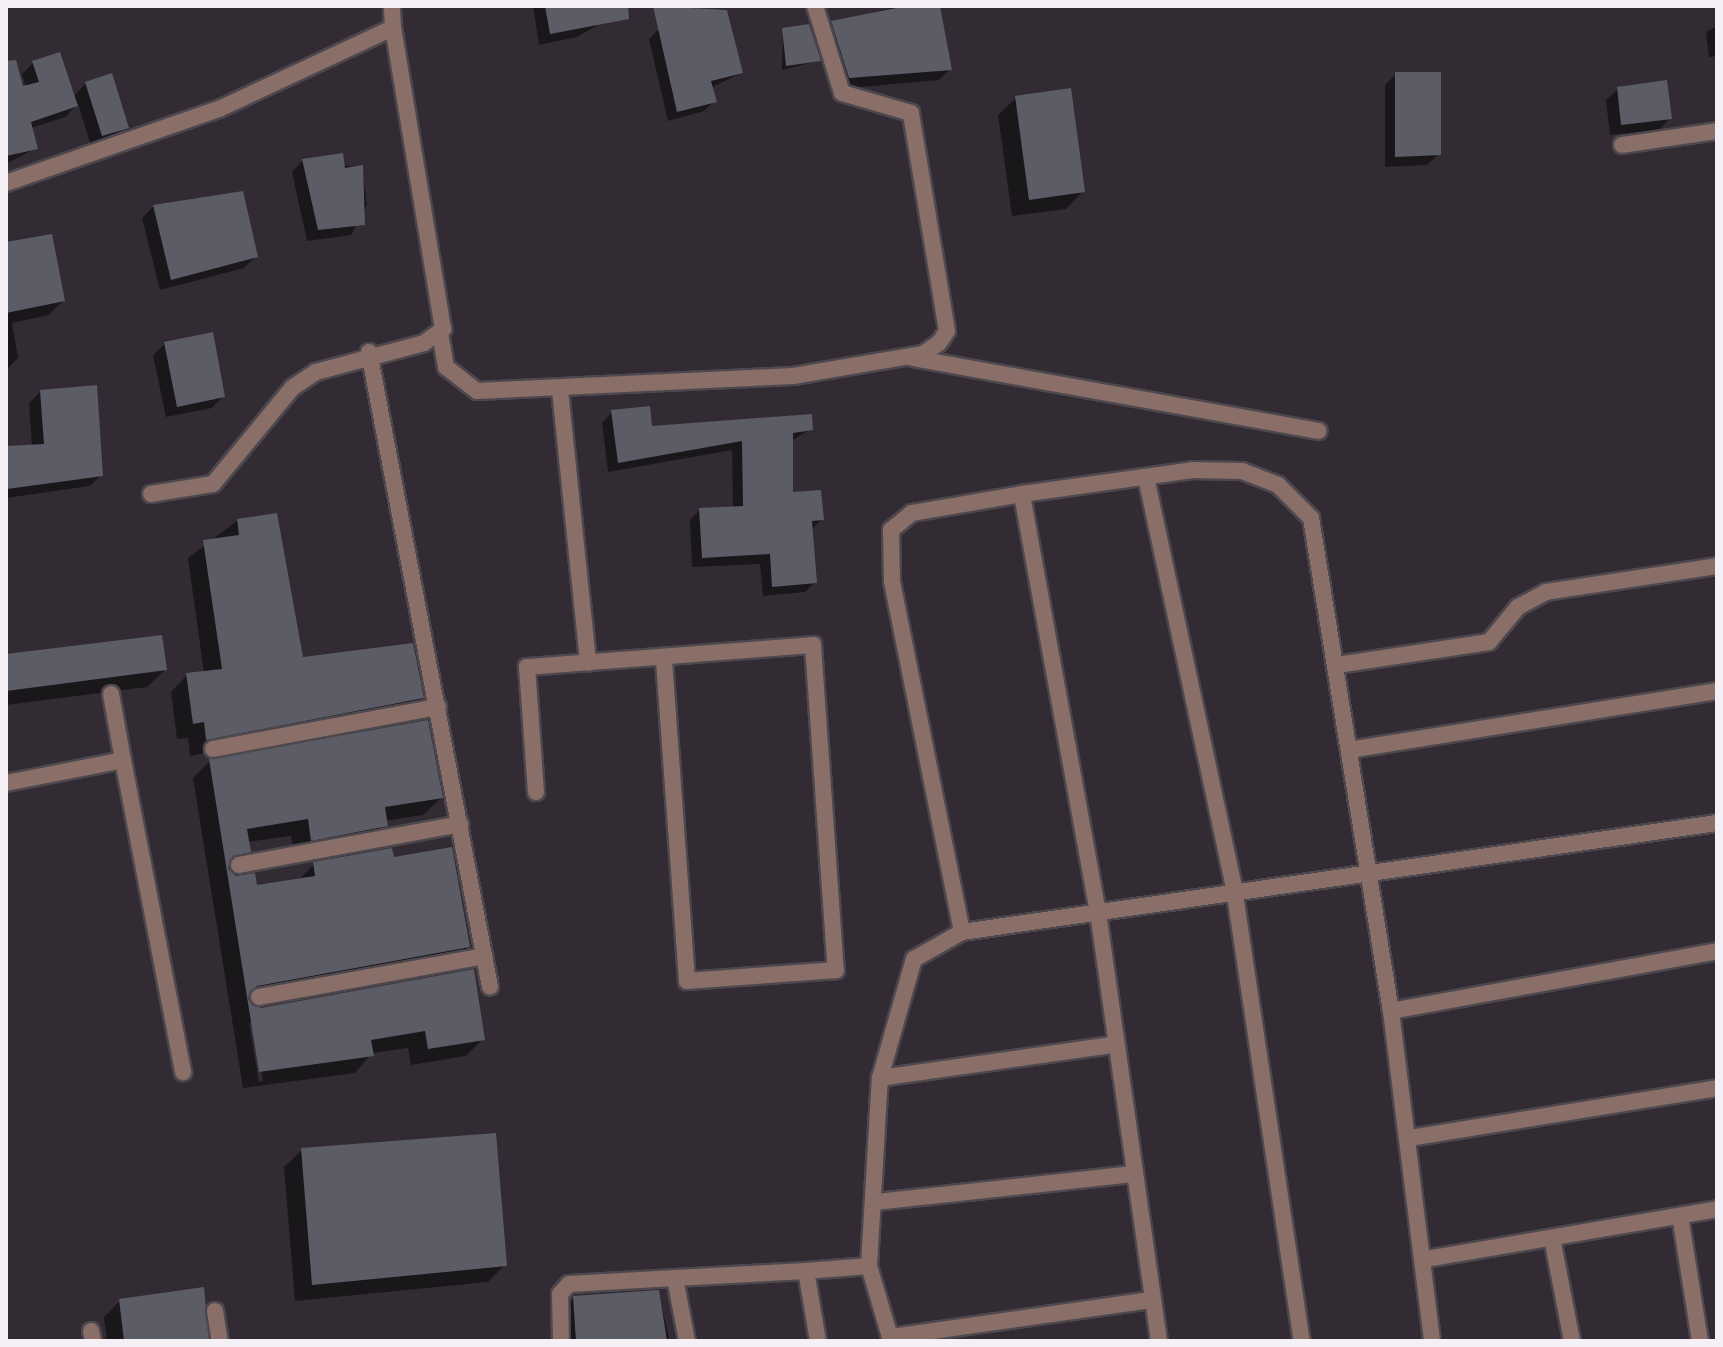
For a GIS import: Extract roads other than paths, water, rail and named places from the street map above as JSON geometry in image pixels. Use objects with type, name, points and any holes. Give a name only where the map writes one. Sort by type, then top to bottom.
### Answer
[{"type":"street","points":[[392,6],[446,367],[477,391],[560,390],[793,376],[908,358],[931,349],[947,331],[911,113],[842,93],[815,6]]},
{"type":"street","points":[[6,183],[219,109],[393,28]]},
{"type":"street","points":[[1622,145],[1717,131]]},
{"type":"street","points":[[151,494],[208,488],[300,381],[369,352],[440,333]]},
{"type":"street","points":[[369,352],[490,987]]},
{"type":"street","points":[[908,358],[1318,431]]},
{"type":"street","points":[[560,390],[588,663]]},
{"type":"street","points":[[962,932],[892,581],[891,530],[912,513],[1022,494],[1146,477],[1242,471],[1303,506],[1337,665],[1391,1011],[1426,1259],[1432,1341]]},
{"type":"street","points":[[1146,477],[1234,888],[1302,1341]]},
{"type":"street","points":[[1022,494],[1098,913],[1113,1045],[1159,1341]]},
{"type":"street","points":[[1337,665],[1489,642],[1518,607],[1546,592],[1717,566]]},
{"type":"street","points":[[536,792],[527,667],[813,645],[836,970],[687,981],[664,657]]},
{"type":"street","points":[[1349,750],[1717,691]]},
{"type":"street","points":[[111,694],[183,1072]]},
{"type":"street","points":[[213,749],[438,707]]},
{"type":"street","points":[[6,783],[123,760]]},
{"type":"street","points":[[1151,1300],[900,1339],[884,1329],[869,1266],[876,1202],[880,1078],[911,963],[962,932],[1098,913],[1234,888],[1368,879],[1717,823]]},
{"type":"street","points":[[239,865],[460,824]]},
{"type":"street","points":[[1391,1011],[1717,951]]},
{"type":"street","points":[[259,997],[484,956]]},
{"type":"street","points":[[880,1078],[1113,1045]]},
{"type":"street","points":[[1409,1138],[1717,1088]]},
{"type":"street","points":[[876,1202],[1134,1174]]},
{"type":"street","points":[[1426,1259],[1717,1209]]},
{"type":"street","points":[[1680,1216],[1700,1341]]},
{"type":"street","points":[[1552,1238],[1572,1341]]},
{"type":"street","points":[[561,1341],[560,1294],[569,1284],[869,1266]]},
{"type":"street","points":[[806,1271],[818,1341]]},
{"type":"street","points":[[675,1278],[687,1341]]},
{"type":"street","points":[[215,1311],[220,1341]]}]
